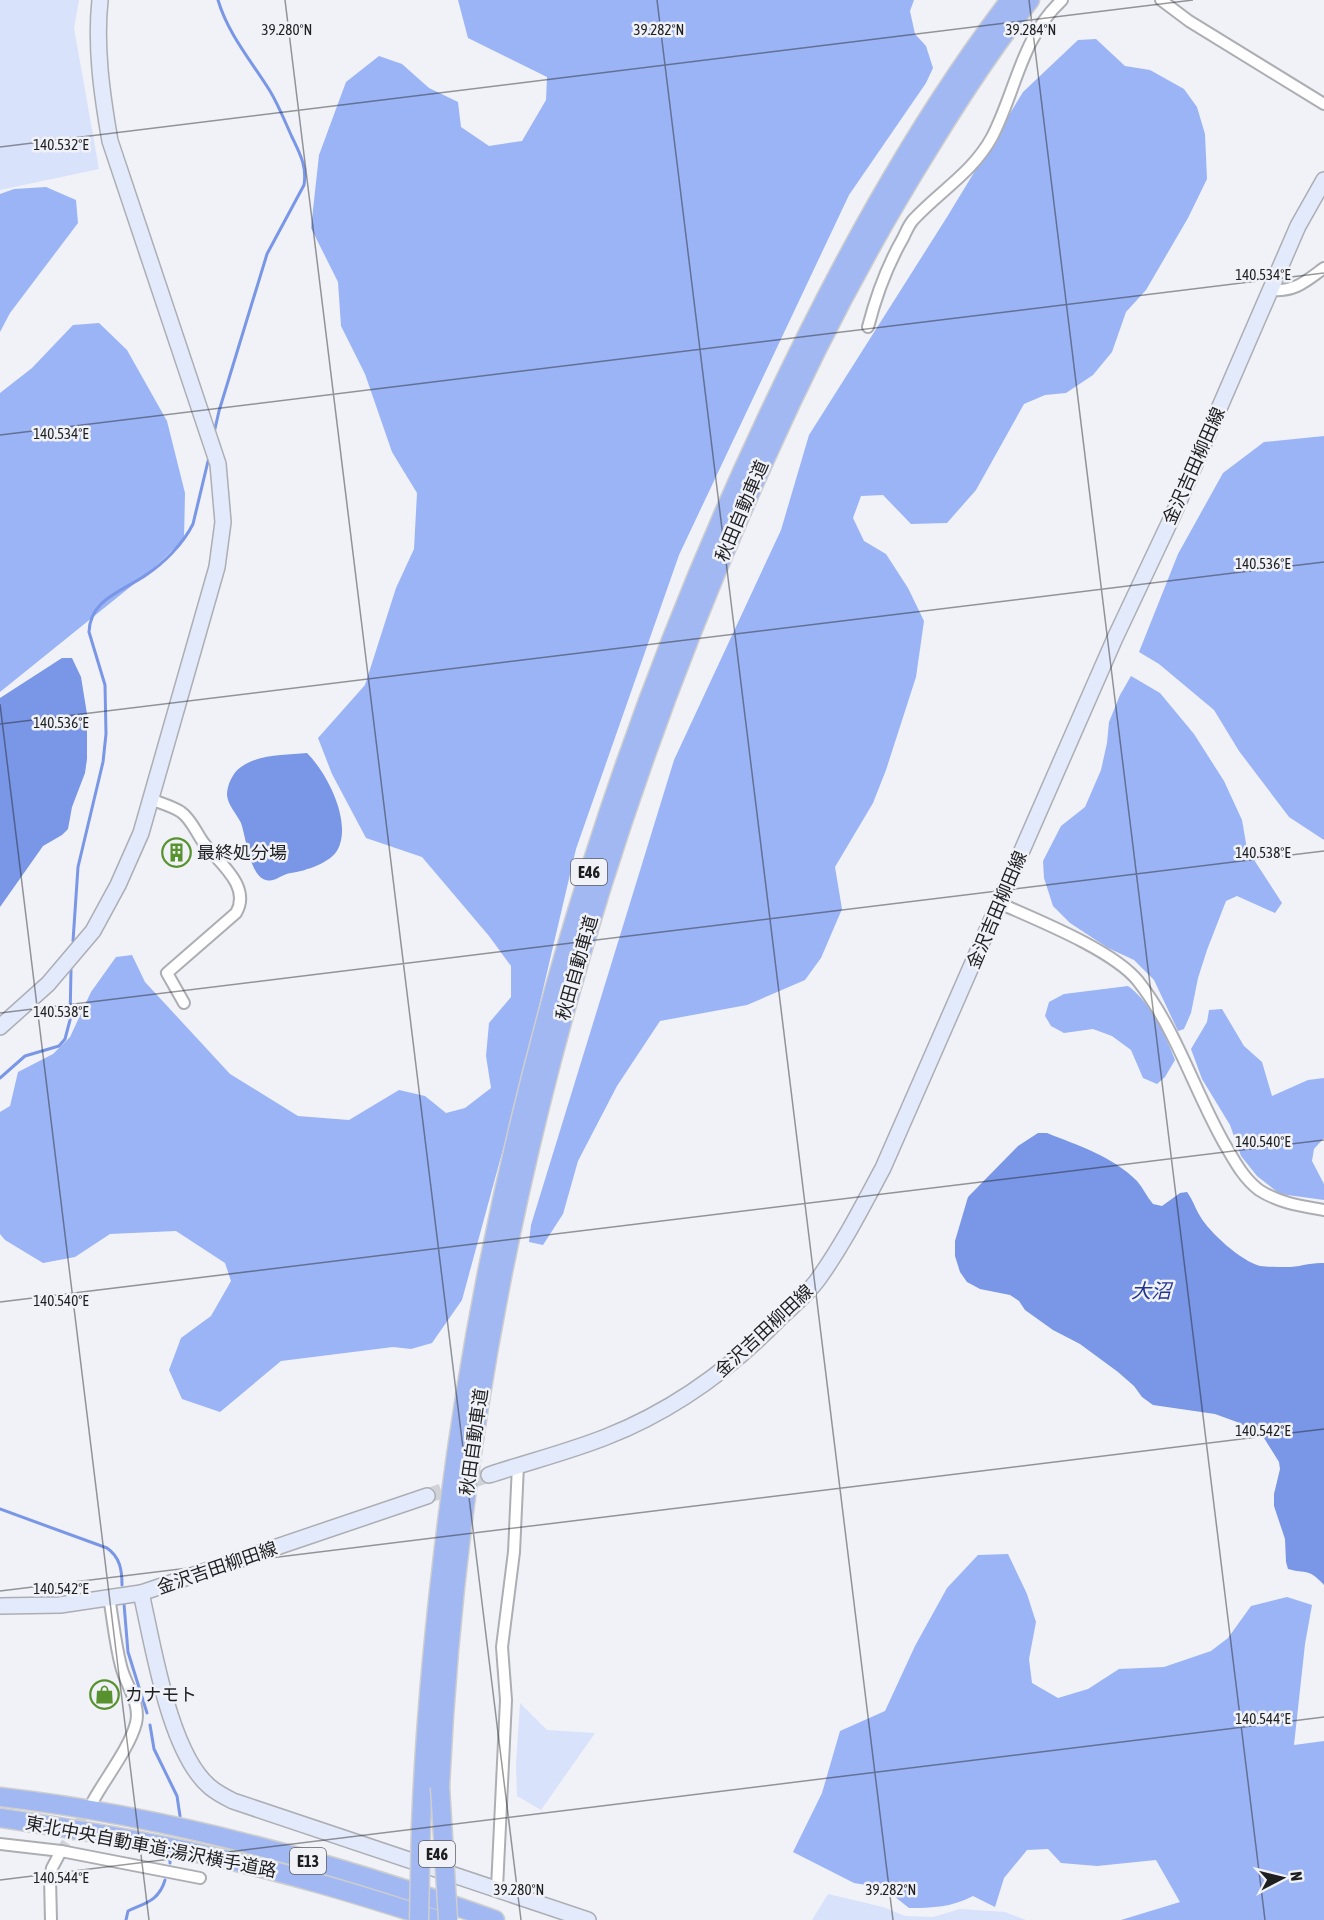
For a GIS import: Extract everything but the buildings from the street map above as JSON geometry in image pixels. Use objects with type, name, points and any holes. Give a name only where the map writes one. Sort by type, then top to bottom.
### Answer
[{"type":"highway","name":"秋田自動車道","points":[[419,1920],[421,1826],[430,1669],[454,1465],[488,1264],[536,1056],[599,840],[637,730],[727,502],[826,296],[882,194],[945,92],[1010,0]]},
{"type":"highway","name":"秋田自動車道","points":[[437,1920],[443,1717],[457,1567],[485,1367],[520,1189],[552,1058],[614,845],[651,736],[695,622],[790,404],[840,303],[896,202],[958,101],[1030,0]]},
{"type":"highway","points":[[440,1787],[448,1920]]},
{"type":"highway","name":"東北中央自動車道;湯沢横手道路","points":[[0,1797],[117,1815],[281,1853],[371,1879],[495,1920]]},
{"type":"highway","name":"東北中央自動車道;湯沢横手道路","points":[[0,1818],[202,1854],[280,1873],[437,1920]]},
{"type":"main road","points":[[0,1027],[48,984],[93,931],[123,874],[141,833],[217,567],[223,522],[218,464],[110,141],[103,105],[100,63],[100,0]]},
{"type":"main road","name":"金沢吉田柳田線","points":[[489,1475],[606,1437],[659,1412],[709,1382],[763,1335],[818,1280],[849,1231],[883,1168],[1115,638],[1173,515],[1298,226],[1324,180]]},
{"type":"main road","name":"金沢吉田柳田線","points":[[0,1606],[60,1605],[141,1593],[427,1496]]},
{"type":"main road","points":[[141,1593],[167,1701],[180,1740],[189,1761],[208,1786],[233,1801],[588,1920]]},
{"type":"street","points":[[868,327],[875,298],[896,250],[913,220],[969,169],[991,138],[1013,82],[1037,31],[1062,0]]},
{"type":"street","points":[[1161,0],[1189,21],[1324,104]]},
{"type":"street","points":[[1270,290],[1294,288],[1324,268]]},
{"type":"street","points":[[150,799],[188,818],[204,843],[231,874],[241,897],[241,906],[236,914],[167,973],[184,1003]]},
{"type":"street","points":[[999,903],[1066,934],[1112,959],[1137,980],[1157,1010],[1214,1124],[1240,1170],[1257,1188],[1276,1199],[1324,1210]]},
{"type":"street","points":[[497,1888],[506,1700],[501,1647],[514,1552],[518,1465]]},
{"type":"street","points":[[93,1801],[130,1738],[137,1721],[134,1698],[121,1669],[109,1597]]},
{"type":"street","points":[[0,1844],[62,1851],[201,1878]]},
{"type":"street","points":[[39,1920],[51,1918],[50,1878],[52,1868],[62,1851]]},
{"type":"shaded area","points":[[0,0],[79,0],[74,28],[99,169],[0,190]]},
{"type":"shaded area","points":[[458,0],[914,0],[910,11],[915,34],[926,46],[933,68],[926,83],[849,195],[679,555],[576,849],[521,1083],[462,1300],[432,1343],[411,1349],[393,1347],[281,1361],[220,1412],[182,1399],[169,1370],[181,1338],[211,1316],[231,1281],[225,1263],[176,1231],[110,1234],[75,1257],[43,1263],[5,1240],[0,1234],[0,1112],[10,1106],[18,1072],[53,1054],[70,1037],[91,992],[116,957],[132,955],[145,982],[230,1074],[298,1116],[349,1120],[399,1090],[425,1096],[446,1113],[465,1108],[491,1088],[486,1056],[489,1023],[511,997],[511,966],[489,936],[422,857],[366,838],[332,774],[318,738],[365,685],[396,588],[414,549],[417,493],[392,452],[365,374],[341,326],[338,282],[311,228],[319,155],[346,82],[379,56],[402,64],[429,88],[458,102],[461,127],[489,146],[522,141],[546,100],[547,77],[468,38]]},
{"type":"shaded area","points":[[1096,39],[1125,66],[1150,70],[1184,89],[1197,107],[1205,134],[1207,179],[1188,218],[1146,290],[1126,312],[1112,352],[1093,375],[1066,393],[1045,395],[1024,404],[976,490],[947,523],[911,524],[883,495],[861,496],[853,518],[864,541],[886,554],[908,588],[924,621],[916,677],[886,770],[873,803],[835,867],[842,909],[821,958],[805,980],[747,1005],[660,1021],[617,1086],[578,1161],[563,1214],[543,1245],[529,1242],[531,1225],[674,760],[781,530],[809,435],[1023,92],[1078,40]]},
{"type":"shaded area","points":[[46,187],[76,200],[78,223],[10,313],[0,332],[0,194],[14,189]]},
{"type":"shaded area","points":[[99,323],[127,350],[167,421],[185,493],[184,539],[155,567],[0,692],[0,393],[32,368],[73,325]]},
{"type":"shaded area","points":[[1324,436],[1324,840],[1289,817],[1239,751],[1214,710],[1159,664],[1139,652],[1178,554],[1223,473],[1264,442]]},
{"type":"shaded area","points":[[1131,676],[1160,693],[1194,734],[1224,781],[1242,820],[1247,849],[1282,903],[1275,913],[1237,896],[1226,901],[1198,978],[1191,1013],[1184,1029],[1178,1031],[1154,980],[1134,960],[1108,948],[1070,923],[1053,906],[1044,878],[1043,861],[1061,826],[1085,807],[1101,770],[1109,722]]},
{"type":"shaded area","points":[[1128,986],[1151,1010],[1175,1060],[1165,1077],[1157,1084],[1143,1078],[1131,1050],[1112,1036],[1093,1029],[1064,1033],[1051,1026],[1045,1016],[1049,1002],[1064,994]]},
{"type":"shaded area","points":[[1222,1009],[1244,1046],[1262,1062],[1272,1096],[1308,1080],[1324,1078],[1324,1138],[1314,1149],[1312,1161],[1324,1184],[1324,1200],[1280,1194],[1257,1176],[1241,1156],[1230,1125],[1202,1079],[1191,1049],[1207,1022],[1209,1010]]},
{"type":"shaded area","points":[[1008,1554],[1027,1594],[1036,1622],[1029,1659],[1032,1683],[1058,1698],[1088,1689],[1119,1669],[1164,1667],[1211,1651],[1228,1638],[1251,1606],[1287,1597],[1312,1605],[1305,1644],[1294,1745],[1324,1741],[1324,1920],[1121,1920],[1180,1902],[1156,1860],[1097,1866],[1061,1863],[1048,1849],[1027,1850],[1004,1878],[995,1907],[973,1896],[958,1903],[942,1906],[909,1908],[884,1888],[854,1883],[793,1852],[822,1793],[840,1731],[885,1711],[915,1646],[947,1588],[978,1555]]},
{"type":"shaded area","points":[[520,1703],[547,1730],[595,1733],[541,1810],[517,1796],[516,1764]]},
{"type":"shaded area","points":[[828,1894],[883,1907],[905,1916],[933,1917],[960,1909],[1005,1912],[1026,1920],[812,1920]]},
{"type":"water","points":[[62,658],[72,658],[81,677],[87,714],[85,773],[72,807],[68,829],[43,846],[0,907],[0,698]]},
{"type":"water","points":[[307,753],[322,772],[335,798],[340,812],[342,838],[335,854],[317,866],[266,880],[256,872],[252,864],[241,823],[229,803],[227,791],[229,783],[238,769],[248,763],[273,756]]},
{"type":"water","name":"大沼","points":[[1038,1133],[1047,1133],[1071,1142],[1117,1165],[1137,1181],[1153,1204],[1162,1206],[1180,1193],[1187,1192],[1210,1230],[1226,1245],[1252,1263],[1260,1266],[1288,1267],[1324,1263],[1324,1585],[1311,1574],[1288,1569],[1285,1539],[1274,1506],[1279,1462],[1264,1438],[1237,1422],[1215,1414],[1153,1405],[1118,1372],[1080,1344],[1053,1330],[1025,1310],[1019,1301],[1010,1295],[980,1289],[967,1282],[960,1272],[955,1256],[955,1241],[968,1197],[1018,1146]]},
{"type":"waterway","points":[[214,433],[267,254],[304,185],[305,178],[300,155],[279,108],[234,36],[218,0]]},
{"type":"waterway","points":[[73,941],[78,867],[103,762],[106,734],[105,685],[89,632],[91,621],[101,604],[153,570],[184,539],[193,524],[209,457]]},
{"type":"waterway","points":[[0,1078],[25,1056],[59,1046],[65,1039],[70,1020],[71,970]]},
{"type":"waterway","points":[[0,1509],[107,1548],[115,1555],[119,1564],[122,1585]]},
{"type":"waterway","points":[[124,1604],[128,1652],[147,1713]]},
{"type":"waterway","points":[[150,1725],[154,1749],[177,1796],[180,1816]]},
{"type":"waterway","points":[[126,1920],[128,1911],[155,1897],[165,1880]]},
{"type":"tunnel","points":[[427,1496],[489,1475]]},
{"type":"tunnel","points":[[61,1851],[88,1808]]},
{"type":"place","name":"最終処分場","points":[[176,853]]},
{"type":"place","name":"カナモト","points":[[104,1695]]}]
